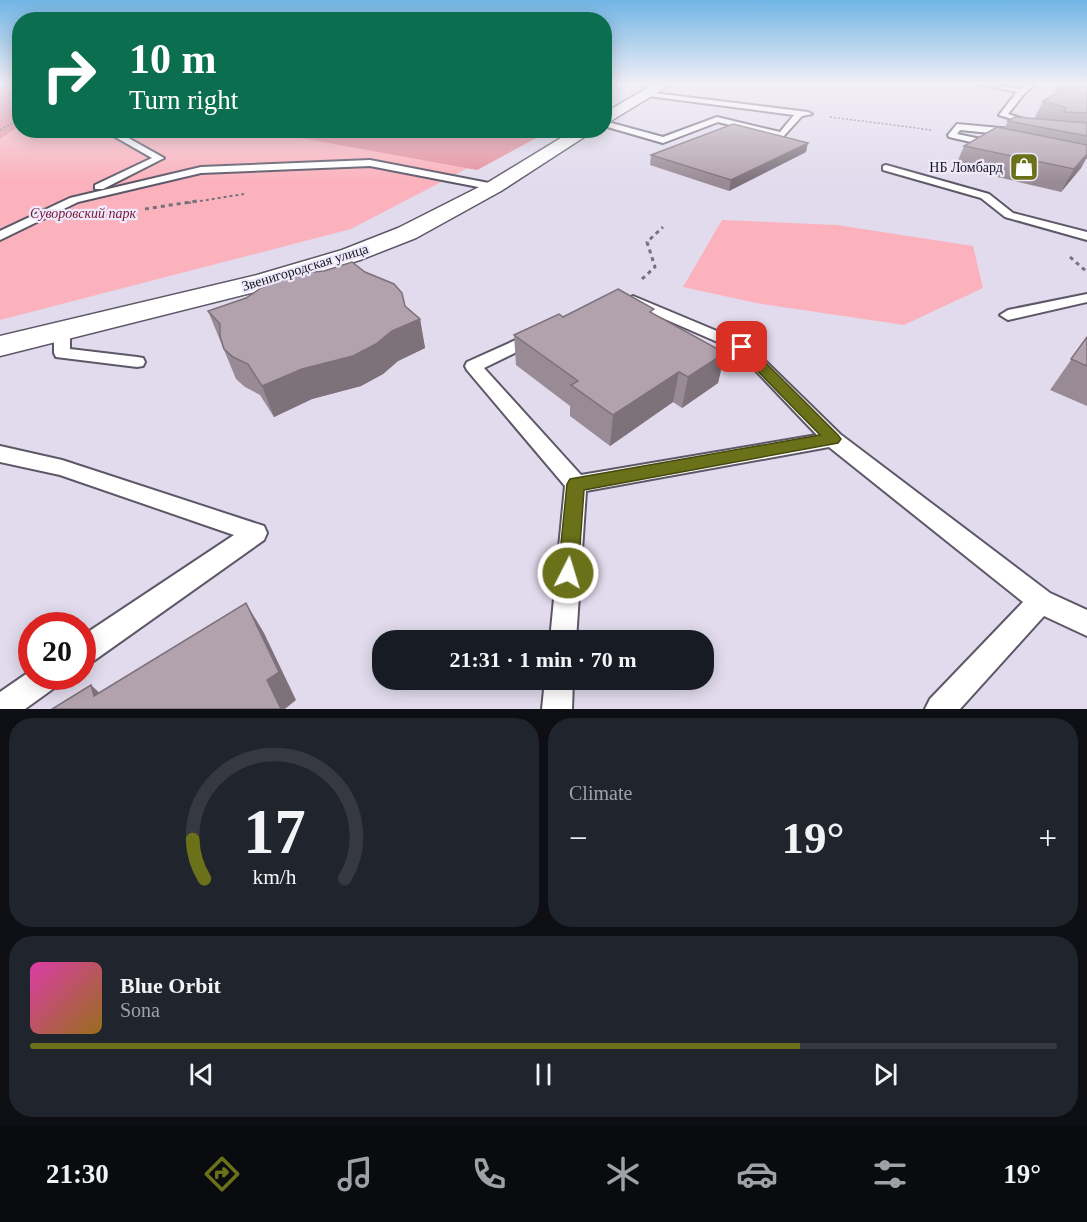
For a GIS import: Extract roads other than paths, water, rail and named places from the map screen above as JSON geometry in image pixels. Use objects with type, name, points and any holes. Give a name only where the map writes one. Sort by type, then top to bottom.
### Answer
[{"type":"street","name":"Звенигородская улица","points":[[0,346],[265,281],[351,255],[407,233],[494,187],[574,138]]},
{"type":"lane","points":[[612,124],[663,140],[717,119],[782,135],[803,116]]},
{"type":"lane","points":[[1007,116],[1045,127]]},
{"type":"lane","points":[[1008,147],[952,135],[957,127],[1016,133]]},
{"type":"lane","points":[[0,236],[159,158],[122,138]]},
{"type":"lane","points":[[74,200],[201,170],[370,163],[494,187]]},
{"type":"lane","points":[[886,168],[985,196],[1009,215],[1087,236]]},
{"type":"lane","points":[[1008,315],[1087,298]]},
{"type":"lane","points":[[618,299],[742,347],[833,439],[1041,601],[1087,623]]},
{"type":"lane","points":[[62,331],[62,353],[138,362]]},
{"type":"lane","points":[[548,331],[473,366],[576,484],[564,630]]},
{"type":"lane","points":[[576,484],[833,439]]},
{"type":"lane","points":[[0,453],[62,468],[256,533],[96,642]]},
{"type":"lane","points":[[940,709],[1041,601]]},
{"type":"lane","points":[[0,709],[27,690]]},
{"type":"lane","points":[[557,709],[558,690]]},
{"type":"place","name":"НБ Ломбард","points":[[1024,167]]},
{"type":"park label","name":"Суворовский парк","points":[[83,213]]}]
